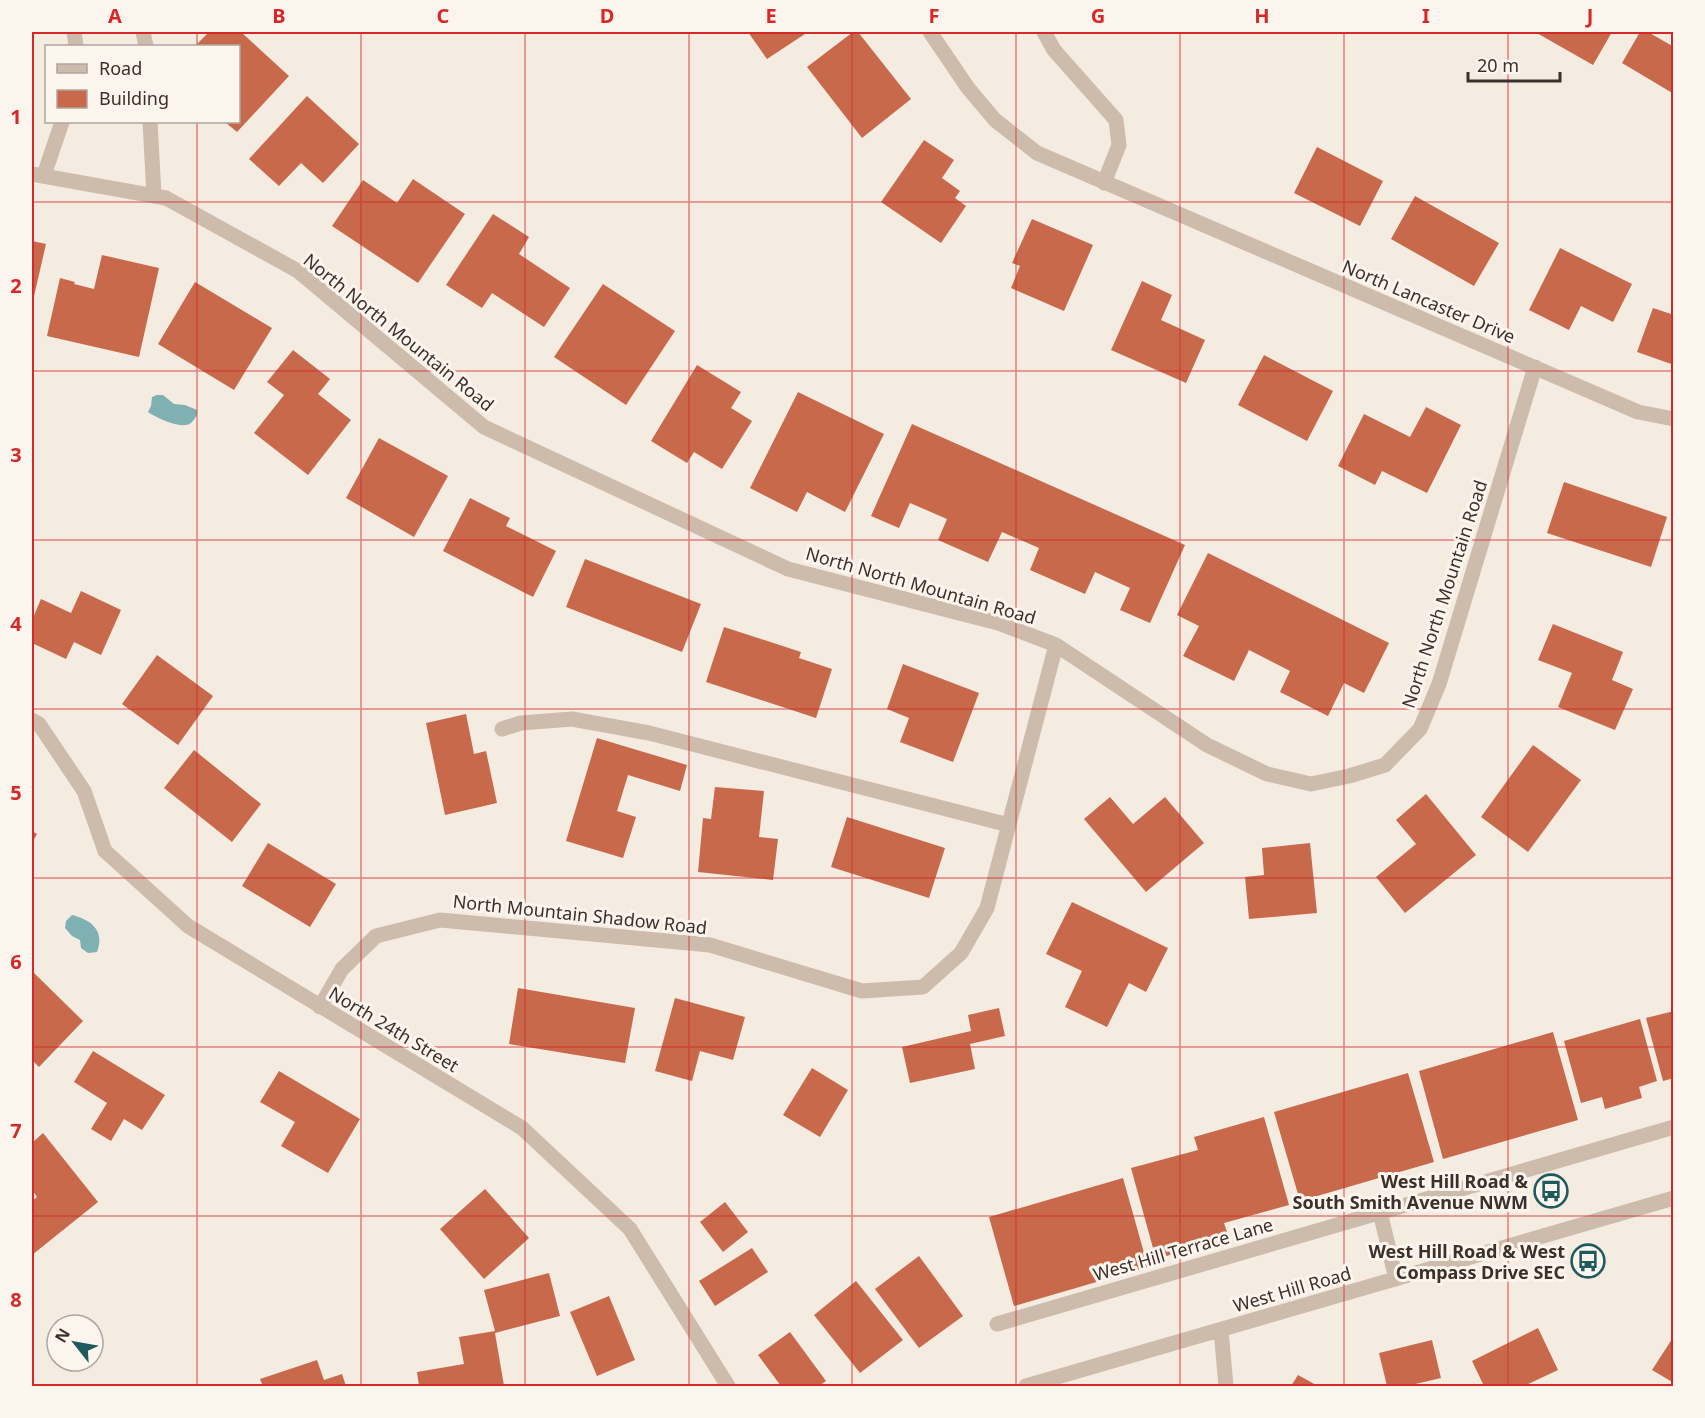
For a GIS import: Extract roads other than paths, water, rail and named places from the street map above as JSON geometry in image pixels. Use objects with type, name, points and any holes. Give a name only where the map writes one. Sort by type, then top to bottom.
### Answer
[{"type":"street","name":"North Lancaster Drive","points":[[930,32],[968,88],[995,120],[1037,153],[1638,412],[1674,419]]},
{"type":"street","points":[[1044,32],[1054,50],[1116,120],[1119,145],[1104,183]]},
{"type":"street","points":[[38,175],[62,123]]},
{"type":"street","points":[[150,123],[154,195]]},
{"type":"street","name":"North North Mountain Road","points":[[38,175],[166,198],[298,272],[484,427],[788,568],[998,623],[1056,645],[1207,745],[1267,774],[1311,784],[1384,765],[1420,729],[1439,684],[1535,367]]},
{"type":"street","name":"North Mountain Shadow Road","points":[[320,1007],[342,969],[376,936],[440,920],[710,945],[862,991],[923,987],[961,953],[987,908],[1056,645]]},
{"type":"street","points":[[502,729],[521,723],[572,719],[649,733],[1009,825]]},
{"type":"street","name":"North 24th Street","points":[[32,720],[39,724],[84,791],[105,851],[188,926],[522,1128],[630,1229],[728,1386]]},
{"type":"street","name":"West Hill Terrace Lane","points":[[997,1324],[1674,1127]]},
{"type":"street","name":"West Hill Road","points":[[1026,1386],[1674,1198]]},
{"type":"street","points":[[1380,1212],[1396,1279]]},
{"type":"street","points":[[1221,1330],[1226,1386]]},
{"type":"water","points":[[163,395],[174,404],[185,405],[197,410],[197,415],[187,425],[175,424],[157,417],[148,412],[152,397]]},
{"type":"water","points":[[72,915],[91,923],[98,932],[97,952],[88,953],[81,948],[80,940],[72,936],[65,928],[66,921]]},
{"type":"place","name":"West Hill Road & South Smith Avenue NWM","points":[[1551,1191]]},
{"type":"place","name":"West Hill Road & West Compass Drive SEC","points":[[1588,1261]]}]
